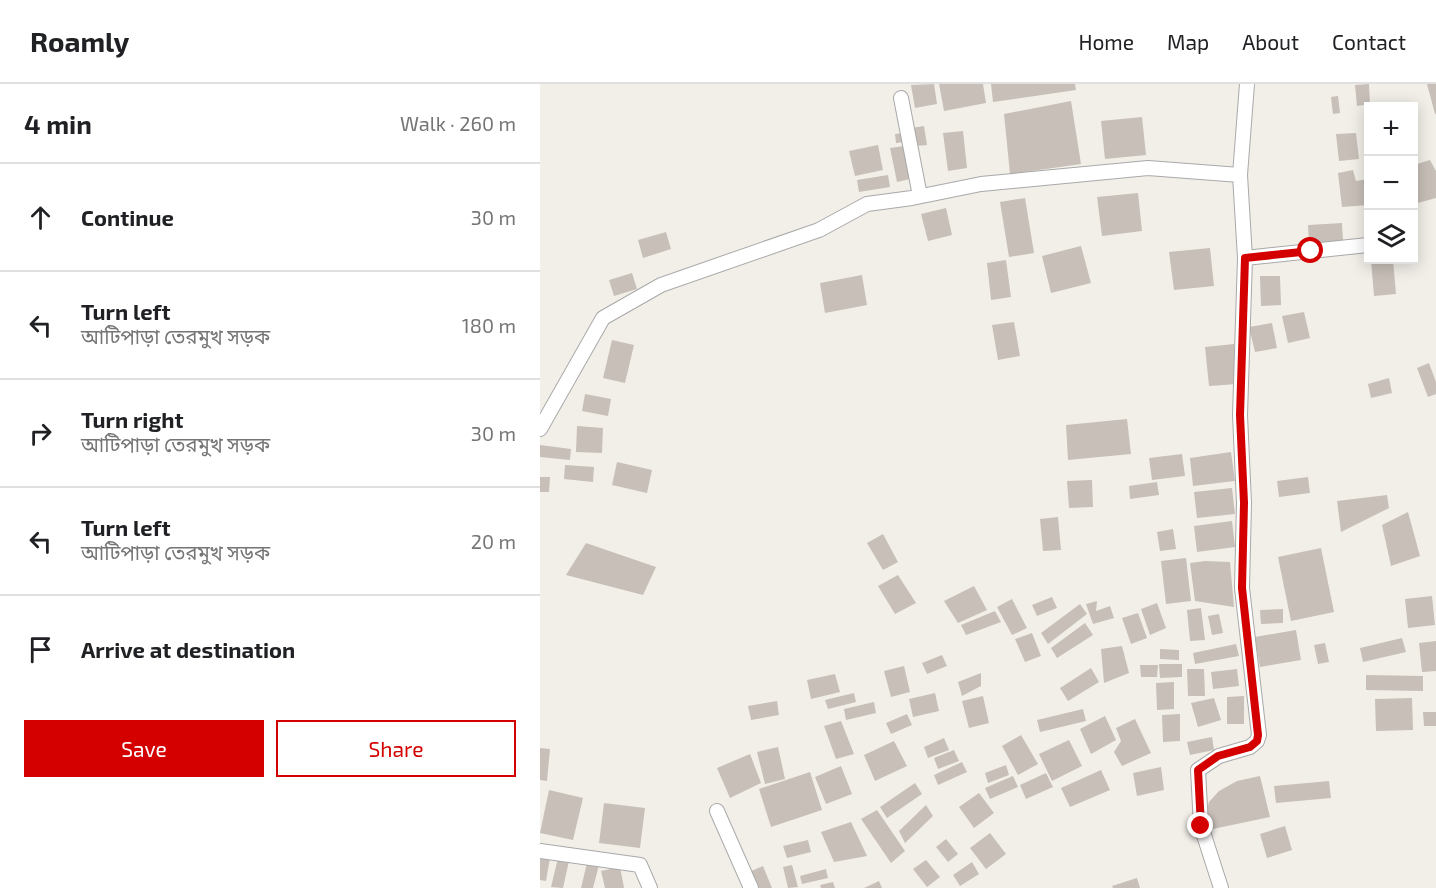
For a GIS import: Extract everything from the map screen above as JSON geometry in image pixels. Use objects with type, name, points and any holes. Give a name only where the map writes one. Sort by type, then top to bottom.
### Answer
[{"type":"street","points":[[1221,888],[1201,826],[1198,770],[1218,756],[1250,747],[1257,741],[1258,735],[1242,588],[1244,503],[1240,415],[1245,258],[1240,174],[1247,84]]},
{"type":"street","points":[[901,98],[920,196]]},
{"type":"street","points":[[540,429],[603,318],[661,285],[819,230],[867,204],[981,184],[1148,168],[1240,174]]},
{"type":"street","points":[[1245,258],[1364,245]]},
{"type":"street","points":[[717,811],[751,888]]},
{"type":"street","points":[[540,851],[640,865],[650,888]]},
{"type":"building","points":[[934,84],[937,104],[915,108],[911,85]]},
{"type":"building","points":[[939,84],[983,84],[986,103],[944,111]]},
{"type":"building","points":[[991,84],[1075,84],[1076,90],[993,102]]},
{"type":"building","points":[[1369,84],[1370,102],[1357,106],[1355,85]]},
{"type":"building","points":[[1427,84],[1436,84],[1436,114],[1435,114]]},
{"type":"building","points":[[1338,96],[1340,113],[1333,114],[1331,97]]},
{"type":"building","points":[[1071,101],[1081,164],[1010,174],[1004,114]]},
{"type":"building","points":[[1142,117],[1146,155],[1105,159],[1101,121]]},
{"type":"building","points":[[924,126],[927,145],[915,146],[912,128]]},
{"type":"building","points":[[963,131],[967,168],[948,171],[943,133]]},
{"type":"building","points":[[904,133],[905,142],[896,143],[895,134]]},
{"type":"building","points":[[1356,133],[1359,159],[1339,161],[1336,134]]},
{"type":"building","points":[[878,145],[883,170],[855,176],[849,151]]},
{"type":"building","points":[[904,146],[910,179],[897,182],[890,148]]},
{"type":"building","points":[[1430,160],[1436,171],[1436,198],[1418,203],[1418,164]]},
{"type":"building","points":[[1353,170],[1356,181],[1364,180],[1364,205],[1342,207],[1338,173]]},
{"type":"building","points":[[888,175],[890,187],[859,192],[857,180]]},
{"type":"building","points":[[1138,193],[1142,231],[1102,236],[1097,197]]},
{"type":"building","points":[[1025,198],[1034,253],[1009,257],[1000,202]]},
{"type":"building","points":[[946,208],[952,235],[928,241],[921,214]]},
{"type":"building","points":[[1342,223],[1343,241],[1309,243],[1308,225]]},
{"type":"building","points":[[666,232],[671,249],[643,258],[638,240]]},
{"type":"building","points":[[1081,246],[1091,283],[1051,293],[1042,256]]},
{"type":"building","points":[[1210,248],[1214,286],[1174,290],[1169,252]]},
{"type":"building","points":[[1006,260],[1011,297],[991,300],[987,263]]},
{"type":"building","points":[[1371,264],[1393,264],[1396,294],[1374,296]]},
{"type":"building","points":[[632,273],[637,289],[614,296],[609,280]]},
{"type":"building","points":[[862,275],[867,305],[825,313],[820,283]]},
{"type":"building","points":[[1260,276],[1280,276],[1281,305],[1261,306]]},
{"type":"building","points":[[1304,312],[1310,338],[1288,343],[1282,316]]},
{"type":"building","points":[[1014,322],[1020,356],[998,360],[992,325]]},
{"type":"building","points":[[1272,323],[1277,348],[1255,352],[1249,327]]},
{"type":"building","points":[[612,340],[634,345],[625,383],[603,378]]},
{"type":"building","points":[[1234,344],[1237,384],[1209,386],[1205,347]]},
{"type":"building","points":[[1429,363],[1436,382],[1436,394],[1428,397],[1417,368]]},
{"type":"building","points":[[1389,378],[1392,393],[1371,398],[1368,384]]},
{"type":"building","points":[[585,394],[611,399],[608,416],[582,411]]},
{"type":"building","points":[[1127,419],[1131,454],[1068,460],[1066,425]]},
{"type":"building","points":[[577,426],[603,428],[602,453],[576,452]]},
{"type":"building","points":[[540,445],[571,449],[570,460],[540,457]]},
{"type":"building","points":[[1231,452],[1235,481],[1193,486],[1190,458]]},
{"type":"building","points":[[1182,454],[1185,476],[1152,480],[1149,458]]},
{"type":"building","points":[[617,462],[652,470],[647,493],[612,485]]},
{"type":"building","points":[[565,465],[594,467],[593,482],[564,479]]},
{"type":"building","points":[[540,477],[550,477],[549,492],[540,492]]},
{"type":"building","points":[[1308,477],[1310,493],[1279,497],[1277,481]]},
{"type":"building","points":[[1092,480],[1093,507],[1069,508],[1067,481]]},
{"type":"building","points":[[1157,482],[1159,495],[1130,499],[1129,486]]},
{"type":"building","points":[[1232,488],[1235,514],[1197,518],[1194,492]]},
{"type":"building","points":[[1387,495],[1389,508],[1341,532],[1337,501]]},
{"type":"building","points":[[1408,512],[1420,556],[1391,566],[1382,525]]},
{"type":"building","points":[[1058,517],[1061,550],[1043,551],[1040,519]]},
{"type":"building","points":[[1232,521],[1235,547],[1197,552],[1194,526]]},
{"type":"building","points":[[1173,529],[1176,549],[1160,551],[1157,532]]},
{"type":"building","points":[[883,534],[898,562],[883,570],[867,543]]},
{"type":"building","points":[[586,543],[656,567],[643,595],[566,575]]},
{"type":"building","points":[[1321,548],[1334,612],[1291,621],[1278,557]]},
{"type":"building","points":[[1186,558],[1191,601],[1166,604],[1161,561]]},
{"type":"building","points":[[1230,562],[1234,607],[1195,601],[1190,563]]},
{"type":"building","points":[[898,575],[916,603],[895,614],[878,586]]},
{"type":"building","points":[[974,586],[987,610],[958,623],[944,601]]},
{"type":"building","points":[[1432,596],[1435,625],[1408,628],[1405,599]]},
{"type":"building","points":[[1052,597],[1057,608],[1037,616],[1032,605]]},
{"type":"building","points":[[1012,599],[1027,628],[1012,635],[997,607]]},
{"type":"building","points":[[1097,601],[1096,611],[1110,606],[1114,618],[1093,624],[1086,604]]},
{"type":"building","points":[[1157,603],[1166,628],[1150,635],[1141,609]]},
{"type":"building","points":[[1080,604],[1087,614],[1048,644],[1041,633]]},
{"type":"building","points":[[1201,608],[1205,640],[1190,641],[1187,610]]},
{"type":"building","points":[[1283,609],[1283,623],[1261,624],[1260,610]]},
{"type":"building","points":[[995,611],[1001,622],[966,635],[961,625]]},
{"type":"building","points":[[1138,613],[1147,638],[1131,644],[1122,618]]},
{"type":"building","points":[[1219,614],[1223,633],[1212,635],[1208,616]]},
{"type":"building","points":[[1085,623],[1093,635],[1057,658],[1051,648]]},
{"type":"building","points":[[1296,630],[1301,660],[1260,667],[1255,637]]},
{"type":"building","points":[[1032,633],[1041,656],[1025,662],[1015,639]]},
{"type":"building","points":[[1402,638],[1406,652],[1363,662],[1360,648]]},
{"type":"building","points":[[1436,641],[1436,671],[1422,672],[1419,643]]},
{"type":"building","points":[[1325,643],[1329,662],[1318,664],[1314,645]]},
{"type":"building","points":[[1236,644],[1239,656],[1195,664],[1193,653]]},
{"type":"building","points":[[1122,646],[1129,673],[1104,683],[1101,649]]},
{"type":"building","points":[[1160,649],[1179,650],[1179,660],[1160,659]]},
{"type":"building","points":[[942,655],[947,666],[927,674],[922,663]]},
{"type":"building","points":[[1159,664],[1182,664],[1182,677],[1160,678]]},
{"type":"building","points":[[1140,665],[1158,665],[1157,677],[1141,677]]},
{"type":"building","points":[[904,666],[910,692],[891,697],[884,671]]},
{"type":"building","points":[[1091,668],[1099,682],[1068,701],[1060,688]]},
{"type":"building","points":[[1187,669],[1204,669],[1205,696],[1188,696]]},
{"type":"building","points":[[1237,669],[1239,686],[1213,689],[1211,672]]},
{"type":"building","points":[[981,673],[981,686],[962,696],[958,682]]},
{"type":"building","points":[[835,674],[840,692],[811,699],[807,680]]},
{"type":"building","points":[[1366,675],[1423,676],[1423,691],[1366,690]]},
{"type":"building","points":[[1174,682],[1174,709],[1157,710],[1156,683]]},
{"type":"building","points":[[854,693],[856,702],[828,709],[825,700]]},
{"type":"building","points":[[935,693],[939,711],[913,717],[909,699]]},
{"type":"building","points":[[983,696],[989,723],[969,728],[962,701]]},
{"type":"building","points":[[1244,696],[1244,724],[1227,724],[1227,697]]},
{"type":"building","points":[[1214,698],[1221,720],[1198,727],[1191,703]]},
{"type":"building","points":[[1412,698],[1413,730],[1376,731],[1375,699]]},
{"type":"building","points":[[777,701],[779,715],[751,720],[748,706]]},
{"type":"building","points":[[874,702],[876,713],[846,720],[844,709]]},
{"type":"building","points":[[1083,709],[1086,721],[1040,732],[1037,720]]},
{"type":"building","points":[[1423,712],[1436,712],[1436,726],[1424,726]]},
{"type":"building","points":[[907,714],[912,725],[891,734],[886,723]]},
{"type":"building","points":[[1180,714],[1180,741],[1163,742],[1162,715]]},
{"type":"building","points":[[1105,716],[1116,740],[1091,754],[1080,729]]},
{"type":"building","points":[[1135,719],[1151,753],[1122,766],[1114,752],[1121,741],[1116,728]]},
{"type":"building","points":[[841,721],[854,754],[836,759],[824,726]]},
{"type":"building","points":[[1021,735],[1038,764],[1018,775],[1002,746]]},
{"type":"building","points":[[1212,737],[1214,750],[1190,755],[1187,742]]},
{"type":"building","points":[[944,738],[949,750],[928,758],[924,747]]},
{"type":"building","points":[[1069,740],[1082,766],[1052,781],[1039,754]]},
{"type":"building","points":[[894,741],[907,766],[875,781],[864,755]]},
{"type":"building","points":[[778,747],[785,779],[765,784],[757,752]]},
{"type":"building","points":[[540,748],[550,749],[547,781],[540,780]]},
{"type":"building","points":[[954,750],[959,761],[938,769],[934,758]]},
{"type":"building","points":[[750,754],[761,783],[730,798],[717,768]]},
{"type":"building","points":[[962,762],[967,772],[938,785],[934,775]]},
{"type":"building","points":[[1006,765],[1009,775],[988,783],[985,773]]},
{"type":"building","points":[[841,766],[852,794],[826,804],[815,777]]},
{"type":"building","points":[[1161,767],[1164,790],[1137,796],[1133,773]]},
{"type":"building","points":[[1101,770],[1110,790],[1070,807],[1061,788]]},
{"type":"building","points":[[810,772],[822,810],[771,827],[759,789]]},
{"type":"building","points":[[1046,773],[1053,787],[1026,799],[1020,785]]},
{"type":"building","points":[[1013,776],[1018,787],[990,799],[985,788]]},
{"type":"building","points":[[1260,776],[1270,817],[1208,830],[1206,813],[1209,802],[1219,791],[1237,781]]},
{"type":"building","points":[[1329,781],[1331,798],[1276,803],[1274,786]]},
{"type":"building","points":[[915,783],[922,794],[887,818],[880,807]]},
{"type":"building","points":[[549,790],[583,798],[573,840],[540,833]]},
{"type":"building","points":[[979,793],[994,813],[974,828],[959,807]]},
{"type":"building","points":[[604,803],[645,808],[640,848],[599,843]]},
{"type":"building","points":[[926,805],[933,816],[905,843],[899,831]]},
{"type":"building","points":[[877,810],[905,851],[891,863],[861,819]]},
{"type":"building","points":[[851,822],[867,856],[834,862],[821,832]]},
{"type":"building","points":[[1285,826],[1292,850],[1267,858],[1260,834]]},
{"type":"building","points":[[990,833],[1006,854],[986,869],[970,848]]},
{"type":"building","points":[[946,839],[958,854],[948,862],[936,847]]},
{"type":"building","points":[[808,840],[811,852],[787,858],[783,846]]},
{"type":"building","points":[[540,856],[550,858],[546,881],[540,880]]},
{"type":"building","points":[[558,858],[569,861],[563,888],[551,887]]},
{"type":"building","points":[[926,860],[940,877],[927,887],[913,869]]},
{"type":"building","points":[[972,862],[979,874],[960,886],[953,875]]},
{"type":"building","points":[[587,863],[599,865],[593,888],[581,888]]},
{"type":"building","points":[[792,865],[798,887],[788,888],[783,867]]},
{"type":"building","points":[[763,866],[772,888],[756,888],[749,872]]},
{"type":"building","points":[[620,867],[624,888],[605,888],[601,871]]},
{"type":"building","points":[[826,869],[828,878],[802,884],[800,876]]},
{"type":"building","points":[[1137,878],[1140,888],[1113,888],[1112,886]]},
{"type":"building","points":[[879,881],[882,888],[864,888]]},
{"type":"building","points":[[833,882],[835,888],[821,888],[820,885]]},
{"type":"route","points":[[1201,826],[1198,770],[1218,756],[1250,747],[1257,741],[1258,735],[1242,588],[1244,503],[1240,415],[1245,258],[1311,251]]}]
